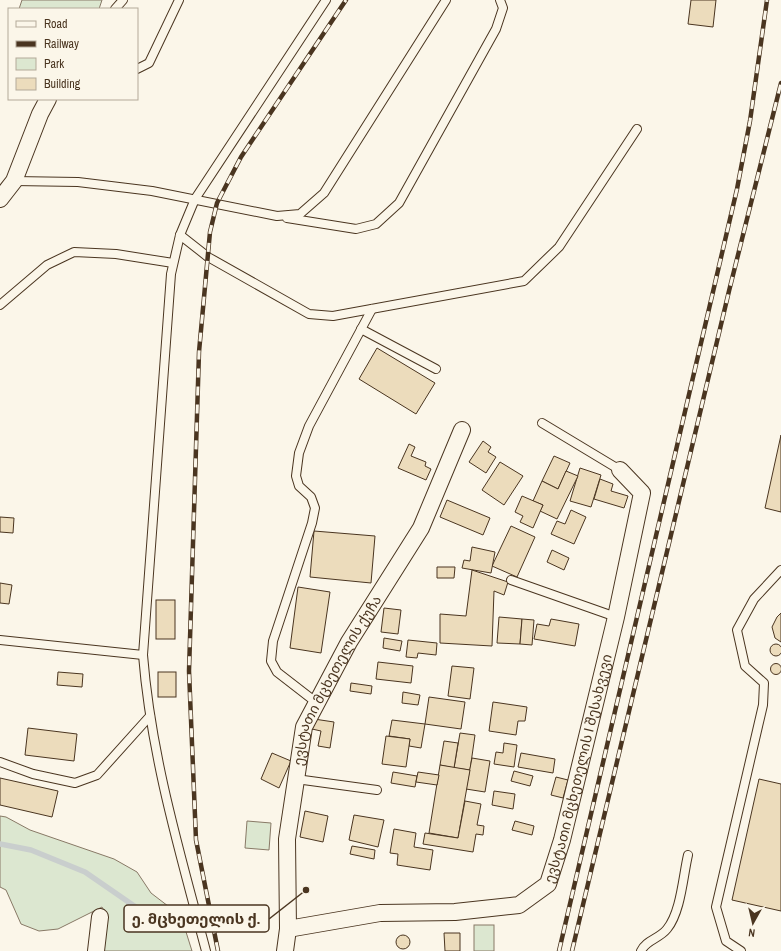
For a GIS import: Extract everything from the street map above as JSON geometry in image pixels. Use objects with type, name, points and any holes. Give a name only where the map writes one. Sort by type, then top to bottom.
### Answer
[{"type":"street","points":[[0,200],[14,181],[40,114],[47,100]]},
{"type":"street","name":"ევსტათი მცხეთელის ქუჩა","points":[[284,951],[288,929],[287,839],[304,727],[349,642],[421,528],[462,430]]},
{"type":"street","name":"ევსტათი მცხეთელის I შესახვევი","points":[[288,929],[380,913],[456,912],[519,905],[548,884],[562,840],[616,617],[642,492],[620,470]]},
{"type":"street","points":[[96,951],[100,917]]},
{"type":"lane","points":[[116,8],[122,0]]},
{"type":"lane","points":[[138,69],[150,63],[179,0]]},
{"type":"lane","points":[[206,951],[168,811],[150,716],[143,655],[171,274],[180,235],[195,199],[326,0]]},
{"type":"lane","points":[[277,216],[300,214],[324,193],[446,0]]},
{"type":"lane","points":[[14,181],[78,182],[152,191],[277,216],[356,229],[376,224],[399,203],[496,29],[504,8],[500,0]]},
{"type":"lane","points":[[180,235],[208,257],[309,314],[333,316],[524,281],[558,247],[637,129]]},
{"type":"lane","points":[[0,305],[47,265],[74,252],[116,254],[173,263]]},
{"type":"lane","points":[[317,703],[277,672],[271,661],[273,641],[312,522],[315,508],[311,497],[299,486],[296,476],[299,453],[308,426],[372,309]]},
{"type":"lane","points":[[361,329],[436,370]]},
{"type":"lane","points":[[542,423],[620,470]]},
{"type":"lane","points":[[741,951],[726,941],[716,907],[763,705],[764,683],[745,666],[738,630],[754,599],[781,570]]},
{"type":"lane","points":[[511,580],[616,617]]},
{"type":"lane","points":[[0,640],[143,655]]},
{"type":"lane","points":[[0,762],[33,774],[75,783],[97,775],[150,716]]},
{"type":"lane","points":[[296,779],[377,790]]},
{"type":"lane","points":[[641,951],[644,945],[666,930],[675,914],[688,854]]},
{"type":"green space","points":[[22,0],[102,0],[99,8],[19,8]]},
{"type":"green space","points":[[0,816],[6,817],[30,830],[114,859],[137,872],[151,893],[181,916],[192,951],[103,951],[107,916],[102,907],[58,929],[39,931],[21,924],[6,890],[0,887]]},
{"type":"green space","points":[[247,821],[271,823],[269,850],[245,848]]},
{"type":"green space","points":[[474,925],[494,925],[494,951],[474,951]]},
{"type":"building","points":[[691,0],[716,0],[713,27],[688,24]]},
{"type":"building","points":[[377,348],[435,383],[416,414],[359,379]]},
{"type":"building","points":[[781,435],[781,512],[765,508]]},
{"type":"building","points":[[483,441],[491,447],[488,452],[496,457],[486,473],[469,462]]},
{"type":"building","points":[[409,444],[415,447],[411,456],[426,462],[425,466],[431,469],[426,480],[398,468]]},
{"type":"building","points":[[554,456],[570,463],[558,489],[542,481]]},
{"type":"building","points":[[500,462],[523,476],[504,505],[482,490]]},
{"type":"building","points":[[580,468],[601,475],[591,507],[570,501]]},
{"type":"building","points":[[566,471],[578,476],[557,519],[540,511],[543,505],[533,501],[542,481],[558,489]]},
{"type":"building","points":[[600,479],[613,484],[611,491],[628,496],[624,508],[594,499]]},
{"type":"building","points":[[522,496],[543,505],[533,528],[520,522],[523,516],[515,512]]},
{"type":"building","points":[[447,500],[490,518],[483,535],[440,517]]},
{"type":"building","points":[[571,510],[586,517],[574,544],[551,534],[557,521],[565,524]]},
{"type":"building","points":[[0,517],[14,518],[13,533],[0,532]]},
{"type":"building","points":[[511,526],[535,537],[517,577],[492,566]]},
{"type":"building","points":[[314,531],[375,536],[371,583],[310,577]]},
{"type":"building","points":[[472,547],[495,552],[491,573],[462,568],[464,560],[470,561]]},
{"type":"building","points":[[552,550],[569,558],[564,570],[547,562]]},
{"type":"building","points":[[437,567],[455,567],[454,578],[437,578]]},
{"type":"building","points":[[472,570],[508,582],[504,595],[494,591],[492,646],[440,643],[440,614],[466,616]]},
{"type":"building","points":[[0,583],[12,585],[9,604],[0,603]]},
{"type":"building","points":[[298,587],[330,592],[321,653],[290,648]]},
{"type":"building","points":[[156,600],[175,600],[175,639],[156,639]]},
{"type":"building","points":[[384,608],[401,610],[398,634],[381,632]]},
{"type":"building","points":[[781,613],[781,642],[775,638],[772,627],[777,617]]},
{"type":"building","points":[[499,617],[522,619],[520,644],[497,643]]},
{"type":"building","points":[[522,619],[534,620],[532,645],[520,644]]},
{"type":"building","points":[[551,619],[579,624],[575,646],[534,639],[537,624],[549,626]]},
{"type":"building","points":[[384,638],[402,641],[400,651],[383,648]]},
{"type":"building","points":[[408,640],[437,643],[436,655],[418,653],[417,658],[406,657]]},
{"type":"building","points":[[778,644],[781,645],[781,655],[774,656],[771,655],[770,648],[771,645]]},
{"type":"building","points":[[378,662],[413,666],[411,683],[376,679]]},
{"type":"building","points":[[776,663],[780,665],[782,669],[780,673],[776,675],[772,673],[770,669],[772,665]]},
{"type":"building","points":[[452,666],[474,668],[470,699],[448,696]]},
{"type":"building","points":[[58,672],[83,674],[82,687],[57,685]]},
{"type":"building","points":[[158,672],[176,672],[176,697],[158,697]]},
{"type":"building","points":[[351,683],[372,686],[371,694],[350,691]]},
{"type":"building","points":[[403,692],[420,695],[418,705],[402,703]]},
{"type":"building","points":[[429,697],[465,702],[461,729],[425,724]]},
{"type":"building","points":[[493,702],[527,707],[525,721],[518,721],[516,735],[489,731]]},
{"type":"building","points":[[314,719],[334,722],[330,748],[318,746],[321,731],[312,729]]},
{"type":"building","points":[[392,720],[425,724],[421,748],[409,746],[410,739],[389,736]]},
{"type":"building","points":[[28,728],[77,734],[74,761],[25,755]]},
{"type":"building","points":[[460,733],[475,735],[470,770],[454,768]]},
{"type":"building","points":[[386,736],[410,739],[406,767],[382,764]]},
{"type":"building","points":[[444,741],[458,743],[454,768],[440,765]]},
{"type":"building","points":[[504,743],[517,745],[514,767],[494,764],[496,752],[503,753]]},
{"type":"building","points":[[272,753],[291,761],[279,788],[261,779]]},
{"type":"building","points":[[521,753],[555,759],[553,773],[518,767]]},
{"type":"building","points":[[472,758],[490,761],[485,792],[466,789]]},
{"type":"building","points":[[440,765],[470,770],[458,838],[429,833]]},
{"type":"building","points":[[514,771],[533,776],[530,786],[511,781]]},
{"type":"building","points":[[393,772],[417,776],[415,787],[391,783]]},
{"type":"building","points":[[418,772],[439,775],[437,785],[416,782]]},
{"type":"building","points":[[556,777],[568,780],[563,798],[551,795]]},
{"type":"building","points":[[0,778],[58,791],[52,817],[0,805]]},
{"type":"building","points":[[759,779],[781,784],[781,911],[732,900]]},
{"type":"building","points":[[494,791],[515,794],[513,809],[492,805]]},
{"type":"building","points":[[465,801],[481,804],[477,825],[484,826],[483,835],[476,834],[473,852],[423,844],[425,833],[458,838]]},
{"type":"building","points":[[305,811],[328,816],[323,842],[300,837]]},
{"type":"building","points":[[354,815],[384,820],[378,847],[349,840]]},
{"type":"building","points":[[515,821],[534,826],[532,835],[512,830]]},
{"type":"building","points":[[394,829],[416,833],[414,847],[433,850],[430,870],[397,865],[398,854],[390,853]]},
{"type":"building","points":[[352,846],[375,850],[374,859],[350,854]]},
{"type":"building","points":[[444,933],[460,933],[460,951],[445,951]]},
{"type":"building","points":[[400,935],[406,935],[410,939],[410,945],[406,949],[400,949],[396,945],[396,939]]},
{"type":"waterway","points":[[0,844],[31,850],[85,872],[156,921]]},
{"type":"railway","points":[[218,951],[196,840],[189,671],[199,352],[210,232],[217,203],[241,157],[346,0]]},
{"type":"railway","points":[[559,951],[737,189],[750,121],[767,0]]},
{"type":"railway","points":[[572,951],[729,291],[781,83]]},
{"type":"place","name":"ე. მცხეთელის ქ.","points":[[306,890]]}]
